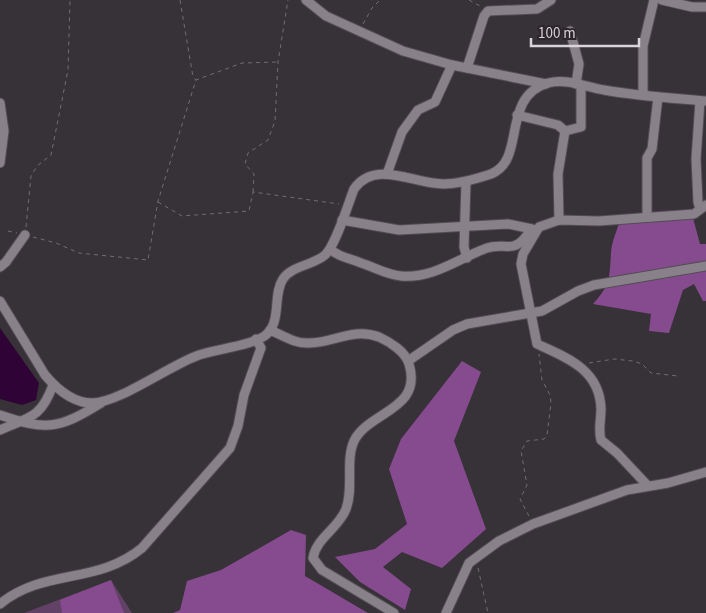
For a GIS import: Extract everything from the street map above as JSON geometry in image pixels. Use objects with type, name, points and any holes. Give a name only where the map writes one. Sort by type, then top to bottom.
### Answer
[{"type":"street","points":[[306,0],[326,16],[403,51],[452,65],[546,84],[557,82],[578,84],[643,95],[703,101],[696,160],[698,202],[703,207],[694,214],[599,221],[559,220],[536,228],[524,240],[514,246],[487,248],[450,266],[415,276],[400,276],[338,256],[330,250]]},
{"type":"street","points":[[467,68],[479,28],[488,11],[537,8],[551,0]]},
{"type":"street","points":[[643,95],[641,65],[643,46],[654,0]]},
{"type":"street","points":[[662,0],[692,7],[706,7]]},
{"type":"street","points":[[565,131],[581,127],[578,84],[579,64],[570,31]]},
{"type":"street","points":[[387,174],[402,132],[418,110],[435,102],[452,65]]},
{"type":"street","points":[[0,415],[20,422],[41,426],[55,425],[72,420],[103,401],[198,355],[256,339],[270,330],[274,322],[280,287],[284,276],[322,258],[330,250],[347,205],[360,181],[377,174],[387,174],[432,184],[466,182],[492,173],[506,163],[517,115],[526,97],[546,84]]},
{"type":"street","points":[[647,217],[647,158],[653,139],[658,97]]},
{"type":"street","points":[[0,103],[4,131],[0,163]]},
{"type":"street","points":[[517,115],[558,125],[565,131]]},
{"type":"street","points":[[559,220],[558,174],[565,131]]},
{"type":"street","points":[[466,182],[464,227],[466,258]]},
{"type":"street","points":[[342,220],[399,230],[508,224],[536,228]]},
{"type":"street","points":[[536,228],[523,254],[521,264],[538,344],[581,366],[593,380],[599,393],[601,409],[599,433],[601,440],[617,453],[648,486]]},
{"type":"street","points":[[0,266],[6,262],[25,236]]},
{"type":"street","points":[[408,361],[453,330],[467,324],[542,311],[578,291],[594,285],[706,266]]},
{"type":"street","points":[[0,301],[44,375],[54,385],[83,402],[103,401]]},
{"type":"street","points":[[270,330],[303,343],[319,342],[349,334],[369,334],[388,341],[408,361],[412,372],[409,392],[404,399],[368,427],[354,442],[346,508],[337,524],[318,545],[313,558],[322,570],[394,613]]},
{"type":"street","points":[[0,604],[30,585],[105,569],[124,561],[142,548],[230,448],[238,426],[246,389],[260,348],[256,339]]},
{"type":"street","points":[[0,430],[20,422],[45,406],[54,385]]},
{"type":"street","points":[[446,613],[462,576],[475,556],[533,524],[627,490],[668,483],[706,472]]},
{"type":"path","points":[[70,0],[68,70],[52,154],[37,166],[31,176],[25,236],[56,243],[79,253],[148,260],[158,201],[196,80]]},
{"type":"path","points":[[180,0],[192,77],[196,80]]},
{"type":"path","points":[[158,201],[182,216],[249,211],[254,174],[245,164],[248,153],[268,140],[276,121],[278,62],[288,0]]},
{"type":"path","points":[[359,31],[372,8],[380,0]]},
{"type":"path","points":[[470,0],[488,11]]},
{"type":"path","points":[[196,80],[242,63],[278,62]]},
{"type":"path","points":[[253,192],[347,205]]},
{"type":"path","points":[[533,524],[520,499],[527,485],[521,450],[527,441],[544,439],[547,435],[551,403],[542,380],[538,344]]},
{"type":"path","points":[[581,366],[614,359],[633,361],[651,372],[678,376]]},
{"type":"path","points":[[475,556],[488,613]]},
{"type":"shaded area","points":[[693,218],[700,244],[706,244],[706,301],[703,301],[694,284],[683,290],[669,333],[649,331],[651,314],[593,304],[608,281],[612,246],[619,223]]},
{"type":"shaded area","points":[[0,328],[39,383],[36,400],[22,405],[0,399]]},
{"type":"shaded area","points":[[462,361],[481,372],[454,441],[486,529],[442,568],[402,552],[383,567],[411,589],[405,610],[360,582],[335,557],[375,549],[407,524],[389,469],[401,439]]},
{"type":"shaded area","points":[[291,530],[306,535],[305,576],[368,613],[173,613],[180,610],[187,581],[221,570]]},
{"type":"shaded area","points":[[111,580],[132,613],[24,613]]},
{"type":"shaded area","points":[[111,580],[124,613],[62,613],[60,600]]}]
